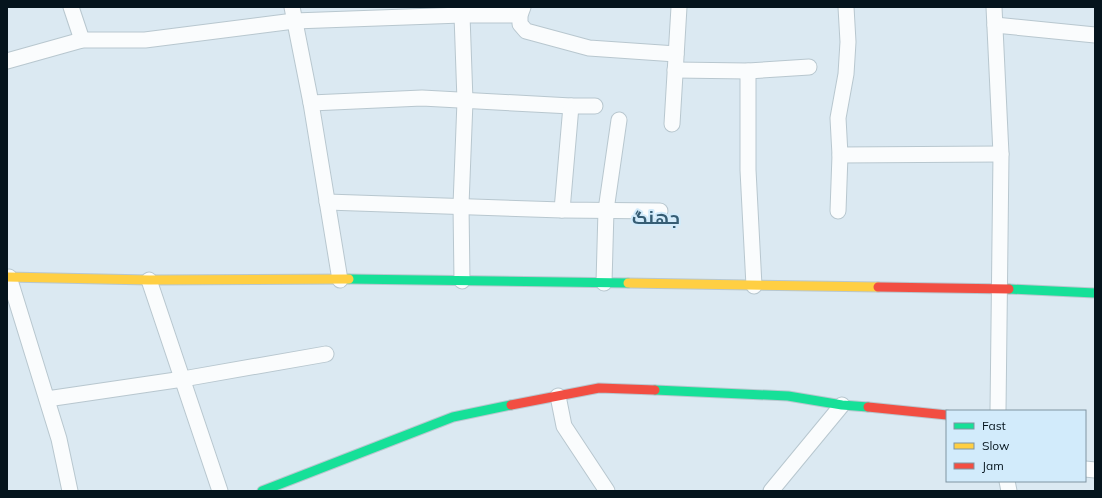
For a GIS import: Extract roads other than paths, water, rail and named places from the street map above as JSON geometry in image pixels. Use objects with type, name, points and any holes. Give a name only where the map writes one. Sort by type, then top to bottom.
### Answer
[{"type":"street","points":[[72,7],[82,40]]},
{"type":"street","points":[[672,124],[679,7]]},
{"type":"street","points":[[838,211],[840,155],[838,118],[846,74],[848,42],[846,7]]},
{"type":"street","points":[[994,7],[1001,154],[998,410]]},
{"type":"street","points":[[7,61],[82,40],[144,40],[293,14],[372,13],[462,15],[522,11],[520,24],[526,31],[590,48],[676,54]]},
{"type":"street","points":[[293,14],[311,103],[340,280]]},
{"type":"street","points":[[462,15],[465,101],[461,206],[462,281]]},
{"type":"street","points":[[995,25],[1095,35]]},
{"type":"street","points":[[675,70],[748,71],[809,67]]},
{"type":"street","points":[[748,71],[748,170],[754,286]]},
{"type":"street","points":[[311,103],[409,98],[595,106]]},
{"type":"street","points":[[562,210],[571,106]]},
{"type":"street","points":[[604,283],[606,210],[619,120]]},
{"type":"street","points":[[840,155],[1001,154]]},
{"type":"street","points":[[327,202],[562,210],[660,211]]},
{"type":"street","points":[[70,491],[59,439],[8,277],[149,280],[340,280],[604,283],[999,289],[1095,293]]},
{"type":"street","points":[[149,280],[220,491]]},
{"type":"street","points":[[47,399],[183,380],[326,354]]},
{"type":"street","points":[[262,491],[453,417],[599,388],[788,396],[842,405],[946,415]]},
{"type":"street","points":[[558,396],[564,426],[607,491]]},
{"type":"street","points":[[771,491],[842,405]]},
{"type":"district","name":"جھنگ","points":[[656,217]]}]
